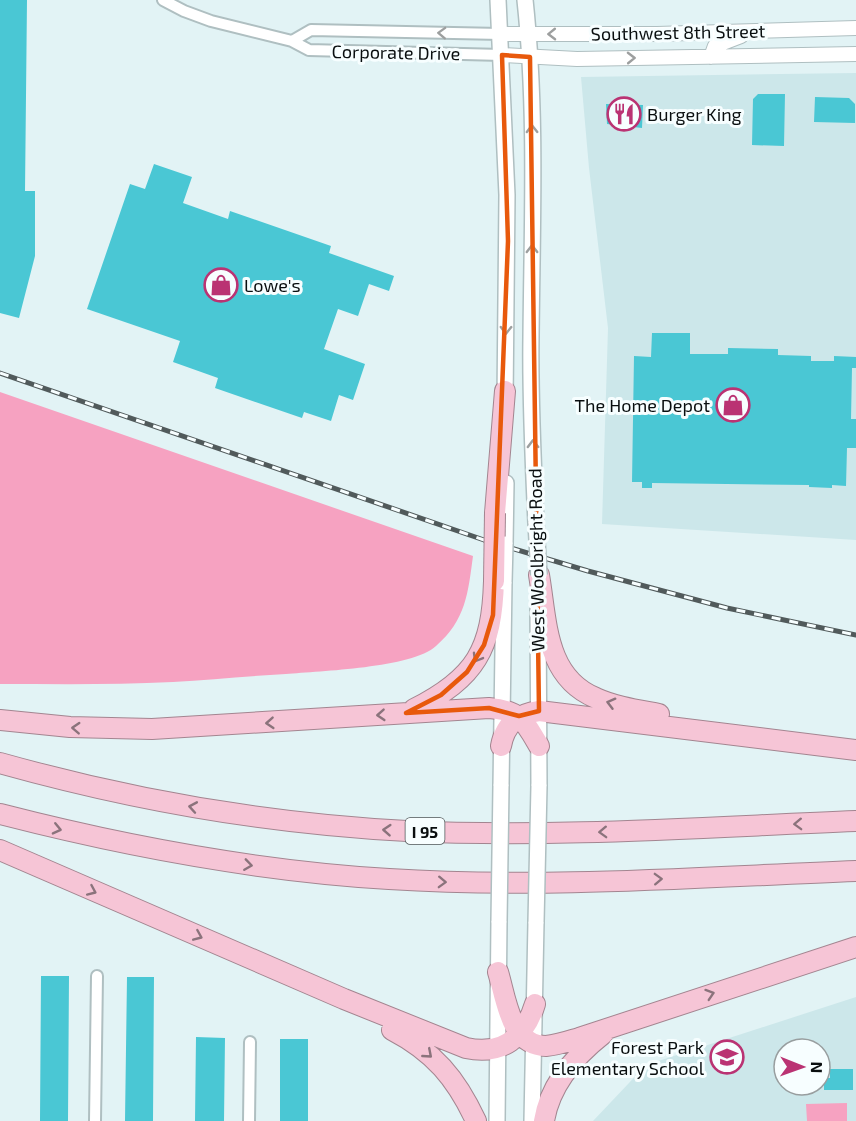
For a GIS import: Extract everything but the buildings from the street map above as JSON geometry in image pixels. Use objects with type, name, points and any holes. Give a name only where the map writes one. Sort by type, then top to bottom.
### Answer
[{"type":"highway","points":[[406,713],[450,688],[473,665],[484,645],[491,624],[499,582],[505,391]]},
{"type":"highway","points":[[539,575],[553,655],[564,674],[578,688],[594,698],[612,704],[749,737]]},
{"type":"highway","points":[[0,720],[70,728],[152,729],[486,708],[511,713],[539,711],[856,750]]},
{"type":"highway","points":[[501,746],[511,713]]},
{"type":"highway","points":[[511,713],[524,721],[539,746]]},
{"type":"highway","name":"I 95","points":[[0,763],[95,787],[181,804],[288,820],[366,828],[524,834],[856,821]]},
{"type":"highway","points":[[0,814],[106,840],[194,857],[300,871],[388,879],[567,882],[856,871]]},
{"type":"highway","points":[[0,850],[344,999],[466,1048],[482,1050],[527,1038]]},
{"type":"highway","points":[[498,972],[510,1015],[527,1038],[547,1046],[561,1044],[856,947]]},
{"type":"highway","points":[[344,999],[427,1052],[456,1083],[476,1121]]},
{"type":"highway","points":[[527,1038],[529,1021],[535,1004]]},
{"type":"highway","points":[[544,1121],[550,1099],[565,1071],[585,1049],[612,1027]]},
{"type":"main road","points":[[498,0],[507,195],[505,391]]},
{"type":"main road","name":"West Woolbright Road","points":[[525,0],[529,34],[533,166],[531,378],[539,575]]},
{"type":"main road","name":"West Woolbright Road","points":[[499,582],[511,713]]},
{"type":"main road","name":"West Woolbright Road","points":[[535,1004],[541,596]]},
{"type":"main road","points":[[496,1121],[501,746]]},
{"type":"main road","points":[[527,1038],[532,1121]]},
{"type":"street","name":"Corporate Drive","points":[[163,0],[211,21],[292,41],[309,50],[502,56]]},
{"type":"street","name":"Southwest 8th Street","points":[[501,34],[657,34],[856,28]]},
{"type":"street","name":"Corporate Drive","points":[[292,41],[311,30],[501,34]]},
{"type":"street","points":[[711,57],[715,46],[758,32]]},
{"type":"street","name":"Southwest 8th Street","points":[[502,56],[577,58],[856,54]]},
{"type":"street","points":[[95,1121],[97,976]]},
{"type":"street","points":[[249,1121],[250,1042]]},
{"type":"highlighted area","points":[[502,55],[530,57],[539,711],[519,716],[489,708],[406,713],[441,695],[467,672],[484,645],[493,615],[508,241]]},
{"type":"shaded area","points":[[856,73],[856,540],[602,524],[608,328],[581,77]]},
{"type":"shaded area","points":[[0,392],[473,556],[467,594],[460,616],[436,646],[424,653],[387,664],[173,682],[0,684]]},
{"type":"shaded area","name":"Forest Park Elementary School","points":[[856,997],[856,1121],[593,1121],[646,1065]]},
{"type":"shaded area","points":[[847,1103],[847,1121],[807,1121],[806,1104]]},
{"type":"railway","points":[[0,373],[484,540],[588,571],[727,608],[856,635]]},
{"type":"place","name":"Burger King","points":[[624,114]]},
{"type":"place","name":"Lowe's","points":[[221,285]]},
{"type":"place","name":"The Home Depot","points":[[733,405]]},
{"type":"place","name":"Forest Park Elementary School","points":[[727,1057]]}]
